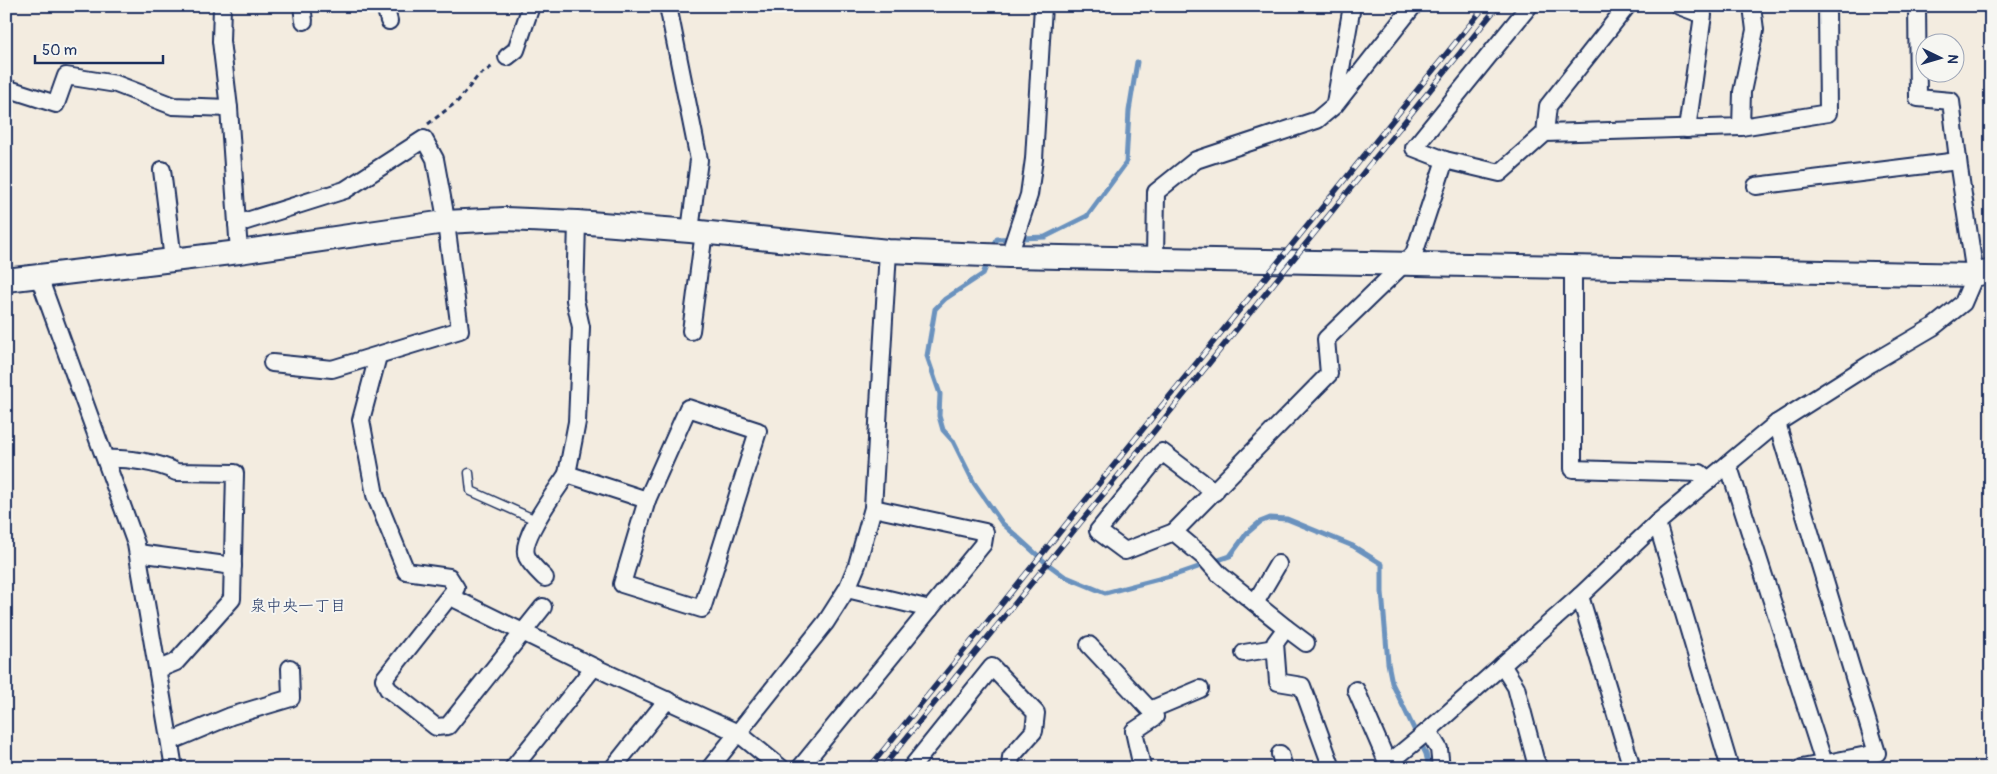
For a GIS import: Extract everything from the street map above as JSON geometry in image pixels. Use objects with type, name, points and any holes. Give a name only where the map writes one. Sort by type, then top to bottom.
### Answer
[{"type":"street","points":[[222,6],[221,41],[229,108],[239,252]]},
{"type":"street","points":[[507,57],[516,50],[531,6]]},
{"type":"street","points":[[668,6],[699,160],[697,231],[690,331]]},
{"type":"street","points":[[1009,256],[1030,195],[1034,159],[1043,6]]},
{"type":"street","points":[[1335,105],[1352,6]]},
{"type":"street","points":[[1155,259],[1156,192],[1196,160],[1317,120],[1335,105],[1413,6]]},
{"type":"street","points":[[1529,6],[1414,148],[1445,160],[1500,173],[1545,133],[1741,127],[1828,113],[1827,6]]},
{"type":"street","points":[[1545,133],[1548,106],[1627,6]]},
{"type":"street","points":[[1679,6],[1703,15],[1687,129]]},
{"type":"street","points":[[1741,127],[1742,92],[1755,30],[1752,6]]},
{"type":"street","points":[[1356,690],[1385,766],[1502,666],[1657,523],[1777,423],[1870,364],[1933,327],[1963,303],[1983,273],[1958,161],[1951,101],[1918,98],[1917,6]]},
{"type":"street","points":[[6,88],[56,104],[66,76],[116,84],[173,106],[229,108]]},
{"type":"street","points":[[237,224],[345,190],[424,139],[435,159],[444,208],[460,330],[332,369],[272,363]]},
{"type":"street","points":[[1215,492],[1162,452],[1098,531],[1125,551],[1174,532],[1215,492],[1329,374],[1326,339],[1414,254],[1445,160]]},
{"type":"street","points":[[1756,186],[1958,161]]},
{"type":"street","points":[[162,170],[173,260]]},
{"type":"street","points":[[6,280],[239,252],[445,222],[505,220],[577,222],[697,231],[888,251],[1009,256],[1572,268],[1983,273]]},
{"type":"street","points":[[545,578],[526,556],[526,544],[529,533],[567,474],[577,422],[581,327],[574,300],[577,222]]},
{"type":"street","points":[[710,768],[826,622],[847,589],[857,565],[873,508],[888,251]]},
{"type":"street","points":[[1572,268],[1572,469],[1700,473],[1709,480]]},
{"type":"street","points":[[39,277],[138,552],[174,768]]},
{"type":"street","points":[[378,356],[361,420],[375,495],[406,571],[450,577],[456,588],[451,597],[384,679],[388,689],[436,727],[448,726],[543,607]]},
{"type":"street","points":[[688,408],[758,431],[702,609],[622,584],[647,500],[688,408]]},
{"type":"street","points":[[1777,423],[1877,753],[1802,768]]},
{"type":"street","points":[[106,459],[118,458],[168,467],[176,472],[235,473],[232,599],[176,662],[159,669]]},
{"type":"street","points":[[1728,464],[1824,764]]},
{"type":"street","points":[[567,474],[647,500]]},
{"type":"street","points":[[800,768],[983,544],[985,532],[873,508]]},
{"type":"street","points":[[1657,523],[1730,768]]},
{"type":"street","points":[[1174,532],[1220,575],[1306,643]]},
{"type":"street","points":[[138,552],[233,566]]},
{"type":"street","points":[[1255,603],[1278,564]]},
{"type":"street","points":[[847,589],[930,609]]},
{"type":"street","points":[[1580,596],[1632,768]]},
{"type":"street","points":[[451,597],[594,667],[738,733],[781,768]]},
{"type":"street","points":[[1286,628],[1275,643],[1278,682],[1302,686],[1332,768]]},
{"type":"street","points":[[1089,645],[1156,717],[1134,731],[1142,767],[1138,768]]},
{"type":"street","points":[[1244,653],[1275,648]]},
{"type":"street","points":[[1502,666],[1516,687],[1539,768]]},
{"type":"street","points":[[513,768],[594,667]]},
{"type":"street","points":[[911,768],[992,667],[1036,713],[1034,731],[1012,757],[1010,768]]},
{"type":"street","points":[[171,741],[231,716],[291,698],[290,668]]},
{"type":"street","points":[[1150,710],[1200,689]]},
{"type":"street","points":[[613,768],[667,700]]},
{"type":"street","points":[[1428,731],[1439,749],[1441,768]]},
{"type":"lane","points":[[468,473],[471,491],[538,521]]},
{"type":"path","points":[[424,139],[427,125],[458,101],[478,76],[507,57]]},
{"type":"waterway","points":[[993,249],[997,239],[1045,237],[1087,216],[1126,163],[1129,111],[1137,62]]},
{"type":"waterway","points":[[988,262],[983,274],[945,299],[935,309],[927,356],[940,394],[939,416],[943,430],[953,441],[974,483],[1002,523],[1045,562],[1064,576],[1105,593],[1178,574],[1230,556],[1247,533],[1260,522],[1270,518],[1287,519],[1353,546],[1382,564],[1382,592],[1388,663],[1392,683],[1426,754],[1429,768]]},
{"type":"railway","points":[[869,768],[1485,6]]},
{"type":"railway","points":[[882,768],[1498,6]]},
{"type":"district","name":"泉中央一丁目","points":[[298,605]]}]
